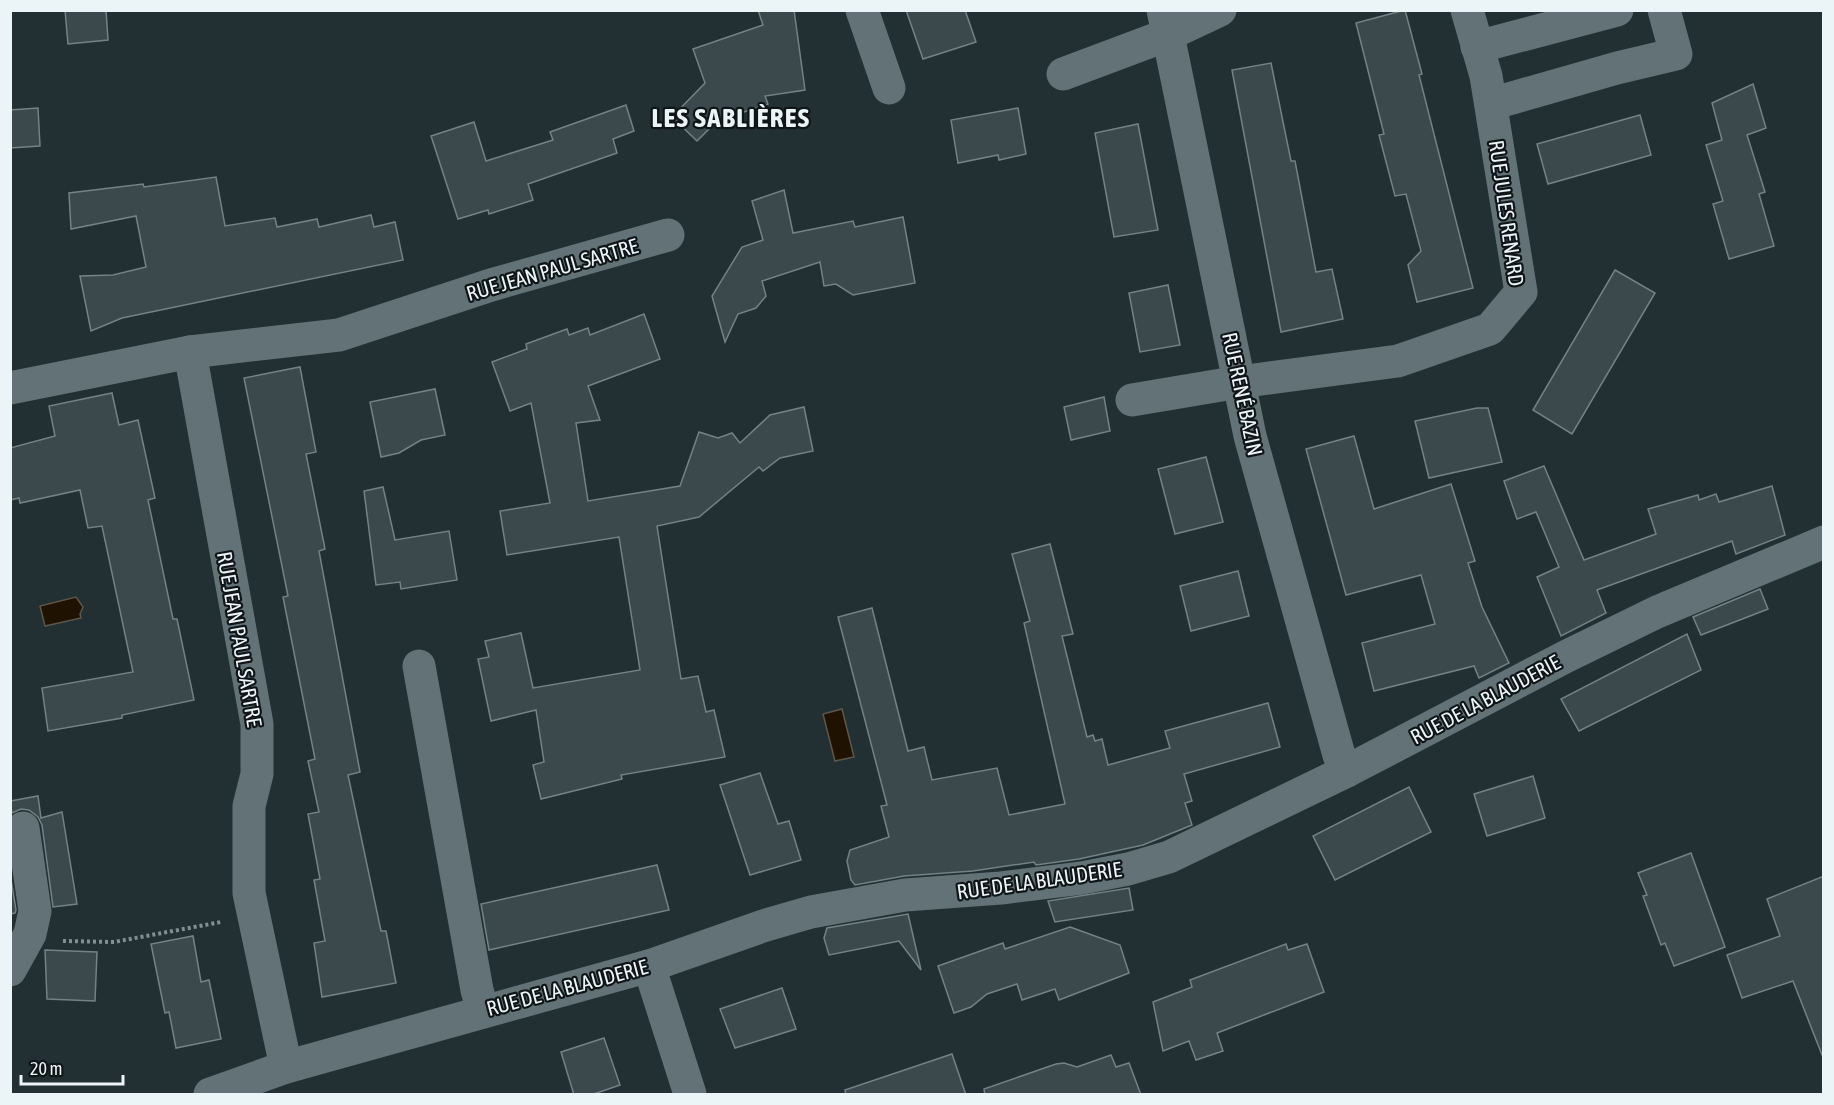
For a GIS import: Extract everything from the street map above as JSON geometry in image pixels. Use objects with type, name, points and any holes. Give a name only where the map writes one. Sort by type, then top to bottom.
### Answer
[{"type":"street","points":[[862,10],[889,88]]},
{"type":"street","points":[[1063,74],[1165,23],[1220,10]]},
{"type":"street","name":"RUE JULES RENARD","points":[[1132,400],[1239,382],[1398,361],[1490,329],[1521,292],[1486,76],[1467,10]]},
{"type":"street","points":[[1478,46],[1617,10]]},
{"type":"street","points":[[1491,104],[1617,68],[1676,54],[1664,10]]},
{"type":"street","name":"RUE RENÉ BAZIN","points":[[1165,23],[1250,436],[1339,755],[1347,771]]},
{"type":"street","name":"RUE JEAN PAUL SARTRE","points":[[10,388],[190,352],[339,335],[491,285],[668,235]]},
{"type":"street","name":"RUE JEAN PAUL SARTRE","points":[[190,352],[257,724],[257,774],[249,807],[249,893],[285,1067]]},
{"type":"street","name":"RUE DE LA BLAUDERIE","points":[[210,1095],[285,1067],[649,966],[763,926],[811,912],[905,895],[1000,888],[1082,878],[1128,869],[1169,857],[1347,771],[1647,616],[1824,542]]},
{"type":"street","points":[[419,666],[477,990],[483,1011]]},
{"type":"street","points":[[10,970],[26,940],[35,911],[23,828]]},
{"type":"street","points":[[649,966],[690,1095]]},
{"type":"path","points":[[26,940],[114,942],[254,915]]},
{"type":"shaded area","points":[[76,597],[83,607],[81,618],[45,626],[40,606]]},
{"type":"shaded area","points":[[842,709],[854,757],[835,761],[823,714]]},
{"type":"building","points":[[65,10],[106,10],[108,40],[68,44]]},
{"type":"building","points":[[758,10],[794,10],[805,90],[765,96],[768,104],[717,121],[697,141],[672,117],[705,83],[693,49],[763,25]]},
{"type":"building","points":[[906,10],[965,10],[976,42],[923,59]]},
{"type":"building","points":[[1405,10],[1422,74],[1419,75],[1473,288],[1417,302],[1408,265],[1421,251],[1406,194],[1395,196],[1379,135],[1384,134],[1356,23]]},
{"type":"building","points":[[1271,63],[1291,161],[1295,161],[1316,272],[1332,269],[1343,319],[1281,332],[1232,70]]},
{"type":"building","points":[[1753,84],[1766,128],[1747,135],[1765,192],[1759,194],[1774,246],[1729,259],[1713,204],[1723,201],[1706,145],[1722,140],[1712,103]]},
{"type":"building","points":[[626,105],[634,131],[613,139],[617,153],[528,184],[533,200],[489,214],[488,210],[458,219],[431,136],[474,122],[486,161],[553,140],[550,132]]},
{"type":"building","points":[[38,108],[40,146],[10,148],[10,110]]},
{"type":"building","points":[[1018,108],[1026,154],[999,160],[998,155],[958,163],[951,120]]},
{"type":"building","points":[[1640,115],[1651,155],[1548,184],[1537,144]]},
{"type":"building","points":[[1138,124],[1158,230],[1114,237],[1095,133]]},
{"type":"building","points":[[216,177],[225,226],[275,218],[277,227],[317,219],[319,227],[371,215],[374,227],[395,222],[403,260],[122,318],[91,331],[80,276],[113,275],[146,267],[136,216],[71,229],[69,193],[143,184],[144,187]]},
{"type":"building","points":[[784,190],[793,233],[853,221],[855,227],[903,217],[915,283],[853,295],[836,284],[824,286],[820,262],[762,281],[766,296],[756,308],[738,314],[725,342],[712,296],[742,247],[763,240],[752,201]]},
{"type":"building","points":[[1615,270],[1655,293],[1572,434],[1533,410]]},
{"type":"building","points":[[1168,285],[1180,345],[1140,352],[1129,293]]},
{"type":"building","points":[[644,314],[660,359],[588,386],[600,420],[576,423],[588,501],[680,486],[699,432],[718,438],[732,433],[740,443],[770,415],[804,407],[813,451],[780,458],[763,471],[759,467],[699,517],[657,526],[681,679],[698,676],[706,712],[714,710],[725,757],[621,775],[622,779],[541,799],[533,765],[544,762],[536,710],[491,721],[478,659],[489,657],[485,641],[521,633],[533,688],[640,670],[619,537],[507,555],[500,511],[550,503],[531,403],[510,411],[492,362],[527,349],[526,344],[567,329],[569,335],[588,328],[590,335]]},
{"type":"building","points":[[300,367],[316,452],[306,454],[325,549],[319,551],[360,772],[348,775],[381,931],[386,931],[396,983],[322,997],[314,943],[325,941],[314,880],[320,879],[308,814],[319,812],[308,761],[315,759],[283,597],[288,596],[244,378]]},
{"type":"building","points":[[435,389],[445,435],[421,440],[399,453],[381,457],[370,402]]},
{"type":"building","points":[[112,393],[119,425],[138,420],[155,498],[148,500],[173,619],[177,619],[194,700],[122,715],[122,718],[48,731],[42,688],[133,672],[102,526],[88,528],[80,490],[20,503],[19,498],[10,500],[10,448],[55,436],[49,406]]},
{"type":"building","points":[[1104,397],[1110,431],[1071,440],[1064,407]]},
{"type":"building","points":[[1477,408],[1488,408],[1502,462],[1429,478],[1415,421]]},
{"type":"building","points":[[1354,436],[1374,509],[1451,484],[1475,561],[1468,563],[1482,607],[1509,663],[1479,678],[1474,666],[1374,691],[1362,643],[1435,624],[1421,575],[1346,595],[1306,449]]},
{"type":"building","points":[[1206,457],[1223,522],[1175,534],[1158,469]]},
{"type":"building","points":[[1544,466],[1584,560],[1656,534],[1648,509],[1698,495],[1699,500],[1716,494],[1719,502],[1772,486],[1785,535],[1736,554],[1732,541],[1597,590],[1606,613],[1561,636],[1537,577],[1559,567],[1536,512],[1517,519],[1504,481]]},
{"type":"building","points":[[383,487],[395,540],[449,531],[457,580],[401,589],[400,582],[376,585],[364,491]]},
{"type":"building","points":[[1050,544],[1073,634],[1062,636],[1087,737],[1093,735],[1095,741],[1102,739],[1108,765],[1170,748],[1165,731],[1268,703],[1280,747],[1184,774],[1192,801],[1185,803],[1192,825],[1143,845],[1079,859],[1036,865],[1034,862],[973,871],[904,876],[855,885],[851,880],[847,861],[850,850],[889,837],[881,806],[887,805],[838,617],[872,608],[908,751],[924,747],[932,780],[997,768],[1009,815],[1065,804],[1024,623],[1030,621],[1012,554]]},
{"type":"building","points":[[1238,571],[1249,616],[1191,631],[1180,586]]},
{"type":"building","points":[[1760,589],[1768,609],[1701,635],[1693,617]]},
{"type":"building","points":[[1687,634],[1701,670],[1579,731],[1561,699]]},
{"type":"building","points":[[760,773],[778,824],[789,821],[801,860],[750,875],[720,785]]},
{"type":"building","points":[[1533,776],[1545,818],[1487,836],[1474,794]]},
{"type":"building","points":[[1409,787],[1431,832],[1335,880],[1313,836]]},
{"type":"building","points":[[38,796],[41,818],[62,812],[77,904],[53,907],[42,825],[38,817],[29,810],[21,809],[12,813],[10,801]]},
{"type":"building","points":[[1691,853],[1725,947],[1674,966],[1665,943],[1661,945],[1643,896],[1647,895],[1638,873]]},
{"type":"building","points":[[657,865],[669,910],[489,950],[481,904]]},
{"type":"building","points":[[10,873],[16,910],[15,913],[10,914]]},
{"type":"building","points":[[1824,876],[1824,1055],[1822,1055],[1793,981],[1742,998],[1727,955],[1780,936],[1767,899]]},
{"type":"building","points":[[1129,888],[1133,910],[1055,922],[1048,901]]},
{"type":"building","points":[[908,914],[921,970],[899,941],[829,955],[824,938],[827,928]]},
{"type":"building","points":[[1070,927],[1120,945],[1129,973],[1059,1000],[1055,989],[1022,1000],[1017,984],[987,994],[971,1007],[954,1013],[938,966],[1003,943],[1005,949]]},
{"type":"building","points":[[193,936],[201,982],[209,980],[221,1039],[176,1048],[169,1012],[165,1013],[151,944]]},
{"type":"building","points":[[1286,944],[1288,950],[1307,944],[1324,992],[1217,1033],[1223,1051],[1196,1060],[1189,1041],[1163,1051],[1153,1002],[1192,987],[1190,980]]},
{"type":"building","points":[[45,950],[97,952],[95,1001],[47,999]]},
{"type":"building","points":[[782,988],[796,1029],[735,1048],[720,1009]]},
{"type":"building","points":[[604,1038],[620,1085],[591,1095],[574,1095],[561,1052]]},
{"type":"building","points":[[952,1054],[966,1095],[846,1095],[845,1090]]},
{"type":"building","points":[[1111,1055],[1116,1067],[1129,1063],[1141,1095],[985,1095],[984,1089],[1056,1064],[1064,1063],[1077,1067]]},
{"type":"district","name":"LES SABLIÈRES","points":[[731,117]]}]
